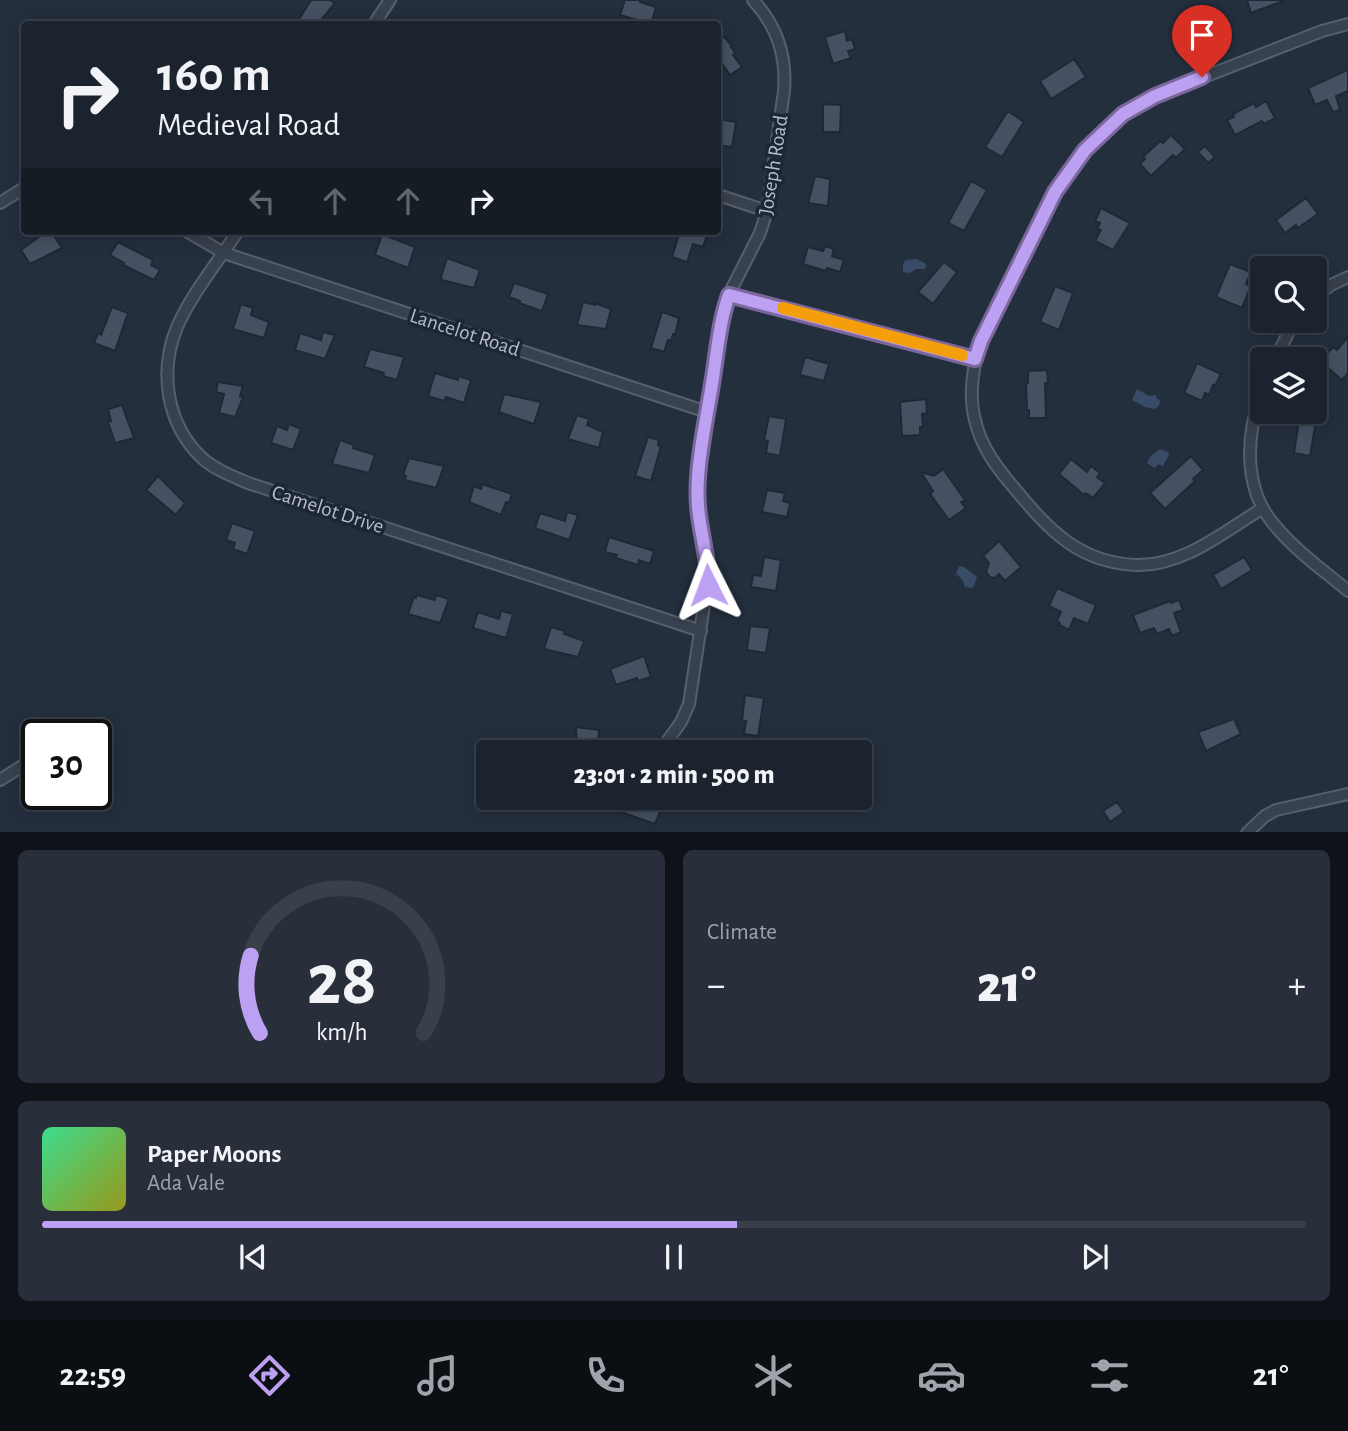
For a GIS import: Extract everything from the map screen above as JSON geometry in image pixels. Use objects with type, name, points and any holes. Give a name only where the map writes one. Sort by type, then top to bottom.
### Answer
[{"type":"street","points":[[376,21],[390,0]]},
{"type":"street","name":"Joseph Road","points":[[668,740],[681,722],[689,704],[709,572],[697,493],[722,321],[729,295],[760,233],[767,211],[784,91],[785,72],[779,41],[771,23],[753,0]]},
{"type":"street","points":[[1263,508],[1188,553],[1159,563],[1138,565],[1116,562],[1077,549],[1059,538],[1043,523],[988,454],[972,404],[975,359],[981,341],[1055,192],[1082,154],[1103,131],[1123,114],[1155,96],[1322,31],[1348,24]]},
{"type":"street","points":[[0,202],[21,190]]},
{"type":"street","points":[[721,196],[767,211]]},
{"type":"street","name":"Lancelot Road","points":[[194,235],[224,253],[707,412]]},
{"type":"street","name":"Camelot Drive","points":[[235,235],[184,313],[173,338],[167,364],[169,399],[178,425],[192,447],[212,466],[248,483],[701,631]]},
{"type":"street","points":[[1327,288],[1348,277]]},
{"type":"street","points":[[729,295],[975,359]]},
{"type":"street","points":[[1252,424],[1250,454],[1254,481],[1270,521],[1291,543],[1348,592]]},
{"type":"street","points":[[0,780],[21,767]]},
{"type":"street","points":[[1247,832],[1276,810],[1348,794]]},
{"type":"water","points":[[917,259],[926,264],[925,269],[903,272],[906,260]]},
{"type":"water","points":[[1137,389],[1149,396],[1156,395],[1160,400],[1159,405],[1155,409],[1132,400]]},
{"type":"water","points":[[1160,449],[1169,455],[1163,466],[1158,464],[1155,468],[1147,463]]},
{"type":"water","points":[[959,566],[977,577],[973,588],[965,587],[956,574]]},
{"type":"building","points":[[311,0],[330,0],[335,3],[320,21],[298,21]]},
{"type":"building","points":[[625,0],[640,0],[656,7],[652,21],[620,15]]},
{"type":"building","points":[[1247,0],[1283,0],[1283,1],[1251,13]]},
{"type":"building","points":[[1211,20],[1216,35],[1182,49],[1176,32]]},
{"type":"building","points":[[845,31],[847,41],[852,39],[855,49],[848,51],[851,58],[833,64],[825,37]]},
{"type":"building","points":[[721,33],[732,46],[735,53],[733,55],[742,67],[730,75],[721,62]]},
{"type":"building","points":[[1074,59],[1086,77],[1051,99],[1040,81]]},
{"type":"building","points":[[1348,70],[1348,91],[1336,96],[1340,110],[1333,112],[1327,100],[1315,105],[1308,88]]},
{"type":"building","points":[[1266,101],[1275,118],[1264,124],[1262,121],[1235,135],[1227,120],[1254,103],[1256,107]]},
{"type":"building","points":[[823,104],[841,105],[840,132],[823,132]]},
{"type":"building","points":[[1008,111],[1024,122],[1002,157],[985,147]]},
{"type":"building","points":[[721,120],[736,122],[732,147],[721,145]]},
{"type":"building","points":[[1171,135],[1185,149],[1176,158],[1173,155],[1151,176],[1140,164],[1145,159],[1143,157]]},
{"type":"building","points":[[1205,146],[1215,157],[1208,163],[1198,152]]},
{"type":"building","points":[[815,176],[830,179],[828,206],[808,203]]},
{"type":"building","points":[[971,181],[987,190],[964,231],[948,223]]},
{"type":"building","points":[[1306,198],[1318,214],[1298,228],[1296,225],[1285,233],[1276,220]]},
{"type":"building","points":[[1101,208],[1130,223],[1113,250],[1095,241],[1101,230],[1097,229],[1100,223],[1095,221]]},
{"type":"building","points":[[42,235],[54,235],[62,248],[30,264],[21,250]]},
{"type":"building","points":[[382,235],[415,247],[408,268],[375,255]]},
{"type":"building","points":[[679,235],[707,235],[703,247],[693,244],[687,262],[672,257]]},
{"type":"building","points":[[118,242],[153,260],[151,265],[160,270],[154,280],[123,265],[124,263],[110,255]]},
{"type":"building","points":[[825,246],[834,249],[832,256],[844,260],[840,272],[803,264],[808,247],[823,251]]},
{"type":"building","points":[[447,258],[480,270],[474,288],[442,280]]},
{"type":"building","points":[[944,262],[957,272],[933,304],[918,292]]},
{"type":"building","points":[[1230,264],[1250,272],[1246,284],[1250,288],[1242,308],[1216,297]]},
{"type":"building","points":[[514,283],[548,294],[542,311],[509,297]]},
{"type":"building","points":[[1055,286],[1073,293],[1059,330],[1040,322]]},
{"type":"building","points":[[583,302],[611,309],[606,329],[577,325]]},
{"type":"building","points":[[241,304],[253,308],[251,315],[269,322],[264,338],[233,329]]},
{"type":"building","points":[[112,307],[128,313],[115,351],[94,343],[98,333],[101,335]]},
{"type":"building","points":[[662,312],[679,318],[675,335],[673,334],[671,341],[668,340],[664,352],[651,348]]},
{"type":"building","points":[[323,332],[335,335],[325,359],[295,350],[300,333],[321,340]]},
{"type":"building","points":[[1348,337],[1348,373],[1342,380],[1327,367],[1327,354],[1333,347],[1337,350]]},
{"type":"building","points":[[370,349],[404,357],[397,380],[364,367]]},
{"type":"building","points":[[805,357],[829,364],[824,381],[800,375]]},
{"type":"building","points":[[1197,363],[1221,374],[1209,395],[1205,393],[1202,401],[1184,393]]},
{"type":"building","points":[[1047,370],[1046,418],[1029,418],[1026,383],[1028,371]]},
{"type":"building","points":[[435,373],[458,380],[459,376],[471,380],[464,403],[446,397],[444,401],[428,396]]},
{"type":"building","points":[[218,382],[243,386],[240,396],[243,397],[235,417],[219,413],[224,394],[216,392]]},
{"type":"building","points":[[504,394],[541,402],[534,424],[499,412]]},
{"type":"building","points":[[926,399],[927,413],[922,414],[923,427],[920,427],[920,435],[902,436],[900,402]]},
{"type":"building","points":[[122,405],[134,438],[115,443],[108,422],[111,421],[108,409]]},
{"type":"building","points":[[577,415],[589,419],[587,425],[603,432],[599,448],[568,439]]},
{"type":"building","points":[[769,416],[786,419],[780,456],[766,453],[768,441],[764,440]]},
{"type":"building","points":[[289,424],[301,429],[293,450],[271,443],[277,426],[287,430]]},
{"type":"building","points":[[1298,424],[1316,424],[1310,456],[1294,453]]},
{"type":"building","points":[[648,437],[659,440],[658,445],[661,446],[651,481],[635,476]]},
{"type":"building","points":[[340,440],[354,445],[353,448],[375,455],[369,473],[332,464]]},
{"type":"building","points":[[1191,456],[1203,470],[1165,509],[1150,493]]},
{"type":"building","points":[[409,458],[444,466],[436,488],[405,480],[406,476],[403,475]]},
{"type":"building","points":[[1071,459],[1087,472],[1091,466],[1100,473],[1097,477],[1105,483],[1093,498],[1086,493],[1084,495],[1059,474]]},
{"type":"building","points":[[943,469],[965,500],[961,502],[966,508],[949,520],[930,494],[933,491],[921,472],[934,476]]},
{"type":"building","points":[[158,476],[185,503],[176,515],[146,490]]},
{"type":"building","points":[[482,484],[512,494],[501,515],[469,502],[474,486],[481,489]]},
{"type":"building","points":[[767,490],[785,493],[783,501],[790,503],[787,517],[762,512]]},
{"type":"building","points":[[567,512],[578,515],[569,540],[535,528],[540,513],[565,521]]},
{"type":"building","points":[[232,523],[255,531],[247,554],[233,549],[235,543],[226,540]]},
{"type":"building","points":[[609,537],[654,551],[650,564],[639,560],[638,565],[605,552]]},
{"type":"building","points":[[999,541],[1021,567],[1005,581],[999,574],[995,578],[990,577],[986,572],[989,563],[983,556]]},
{"type":"building","points":[[764,557],[781,560],[776,591],[751,587],[753,575],[761,576]]},
{"type":"building","points":[[1244,557],[1252,570],[1221,589],[1213,575]]},
{"type":"building","points":[[1057,588],[1096,605],[1088,624],[1074,618],[1069,630],[1059,625],[1057,621],[1061,612],[1049,606]]},
{"type":"building","points":[[417,595],[435,600],[436,595],[449,599],[440,623],[408,614]]},
{"type":"building","points":[[1179,600],[1183,610],[1174,613],[1181,632],[1172,636],[1169,629],[1157,634],[1154,628],[1140,633],[1133,615]]},
{"type":"building","points":[[501,611],[513,614],[506,638],[473,628],[478,612],[499,619]]},
{"type":"building","points":[[750,626],[770,628],[766,653],[747,650]]},
{"type":"building","points":[[551,627],[584,641],[578,657],[544,649]]},
{"type":"building","points":[[644,656],[651,677],[638,681],[637,678],[616,685],[610,669]]},
{"type":"building","points":[[745,695],[764,698],[758,736],[744,734],[746,721],[742,720]]},
{"type":"building","points":[[1234,719],[1241,734],[1206,751],[1198,732]]},
{"type":"building","points":[[576,727],[599,730],[598,740],[577,740]]},
{"type":"building","points":[[1117,802],[1124,812],[1110,822],[1103,811]]},
{"type":"building","points":[[622,810],[661,810],[655,824],[621,812]]},
{"type":"slow traffic","points":[[783,308],[962,355]]},
{"type":"route","points":[[708,585],[708,559],[699,520],[697,493],[707,412],[729,295],[975,359],[981,341],[1055,192],[1085,150],[1123,114],[1155,96],[1202,77]]}]
